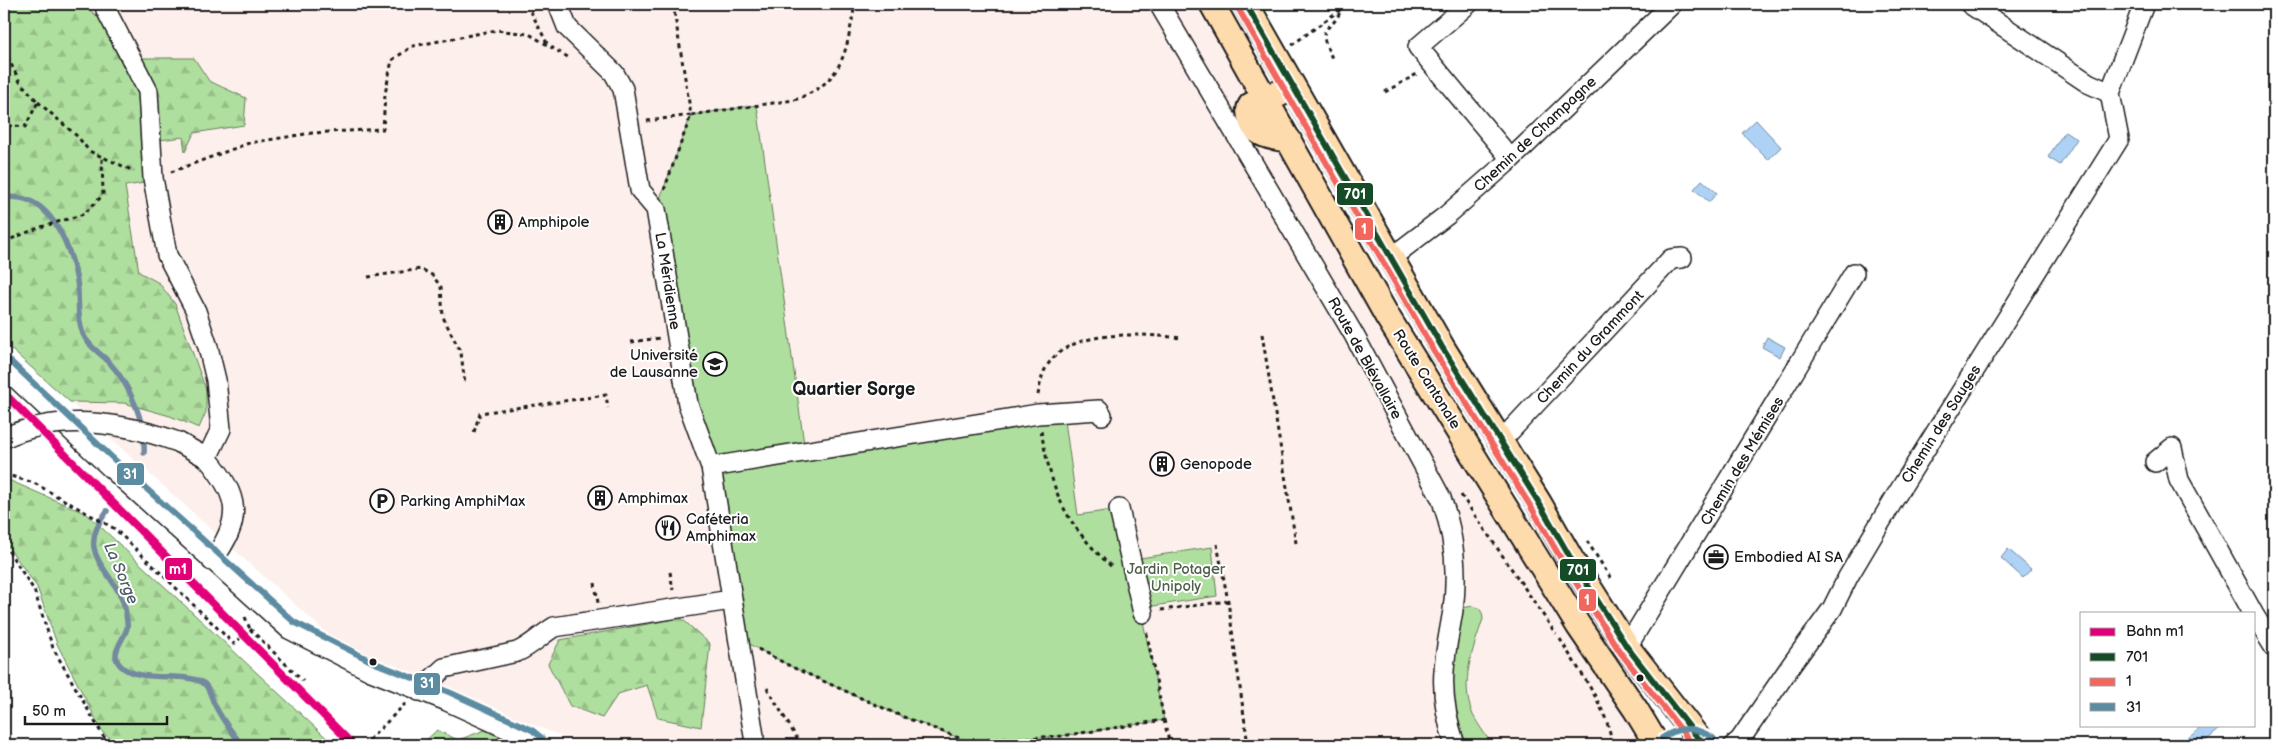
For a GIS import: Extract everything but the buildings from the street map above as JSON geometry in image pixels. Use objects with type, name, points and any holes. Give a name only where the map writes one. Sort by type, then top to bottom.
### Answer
[{"type":"main road","name":"Route Cantonale","points":[[1212,4],[1387,316],[1578,625],[1636,710],[1657,745]]},
{"type":"main road","name":"Route Cantonale","points":[[1246,4],[1428,323],[1500,442],[1627,647],[1703,742]]},
{"type":"main road","points":[[1265,98],[1280,94],[1288,99],[1319,149],[1346,177]]},
{"type":"main road","points":[[1667,745],[1675,739],[1688,736],[1703,742]]},
{"type":"street","points":[[558,4],[567,27],[619,80],[623,89],[640,190],[656,209]]},
{"type":"street","name":"Route de Blévallaire","points":[[1159,4],[1354,335],[1441,498],[1450,521],[1453,549],[1455,587],[1443,683],[1448,721],[1455,745]]},
{"type":"street","points":[[1468,4],[1418,47],[1511,159]]},
{"type":"street","name":"Chemin de Champagne","points":[[1392,257],[1448,215],[1511,159],[1672,4]]},
{"type":"street","points":[[1970,4],[2088,83],[2110,93],[2144,4]]},
{"type":"street","points":[[104,6],[148,92],[153,178],[167,255],[196,311],[208,347],[216,380],[220,429],[207,458]]},
{"type":"street","name":"Chemin des Sauges","points":[[1734,745],[1740,740],[1832,610],[1848,577],[1896,496],[2061,231],[2104,166],[2119,139],[2110,93]]},
{"type":"street","name":"La Méridienne","points":[[656,209],[688,404],[711,467],[754,736]]},
{"type":"street","name":"Chemin du Grammont","points":[[1500,442],[1671,260],[1682,258]]},
{"type":"street","name":"Chemin des Mémises","points":[[1627,647],[1854,273]]},
{"type":"street","points":[[4,366],[212,561],[289,629],[371,671],[447,701],[528,738],[536,745]]},
{"type":"street","points":[[711,467],[1038,414],[1099,410],[1102,415]]},
{"type":"street","points":[[4,438],[45,425],[78,422],[132,427],[178,442],[207,458],[223,477],[230,492],[233,518],[231,532],[212,561]]},
{"type":"street","points":[[2156,462],[2172,448],[2179,480],[2253,612]]},
{"type":"street","points":[[1119,509],[1142,613]]},
{"type":"street","points":[[419,691],[444,668],[517,652],[554,627],[599,612],[731,600]]},
{"type":"street","points":[[2256,617],[2274,647]]},
{"type":"path","points":[[527,4],[549,46]]},
{"type":"path","points":[[656,209],[691,115],[673,4]]},
{"type":"path","points":[[629,124],[794,100],[808,95],[820,88],[831,78],[846,53],[855,4]]},
{"type":"path","points":[[1292,45],[1348,4]]},
{"type":"path","points":[[1332,58],[1324,42],[1324,29],[1339,18],[1342,8]]},
{"type":"path","points":[[4,50],[20,82],[38,102],[78,137],[89,152],[153,178],[249,143],[312,134],[383,129],[385,94],[392,60],[414,46],[497,30],[528,34],[576,64]]},
{"type":"path","points":[[1385,92],[1413,77]]},
{"type":"path","points":[[4,123],[6,125],[25,127],[38,102]]},
{"type":"path","points":[[4,242],[38,228],[84,214],[103,195],[102,158]]},
{"type":"path","points":[[368,277],[420,269],[432,275],[441,287],[443,317],[461,353],[466,384]]},
{"type":"path","points":[[1262,334],[1296,543]]},
{"type":"path","points":[[631,342],[677,335]]},
{"type":"path","points":[[1137,592],[1082,538],[1067,516],[1058,499],[1049,470],[1036,402],[1040,381],[1050,362],[1066,348],[1090,339],[1127,335],[1181,338]]},
{"type":"path","points":[[474,432],[480,413],[606,395],[608,408]]},
{"type":"path","points":[[4,474],[34,483],[115,529],[234,644],[250,629]]},
{"type":"path","points":[[1441,498],[1456,488],[1558,637],[1604,714],[1611,734],[1612,745]]},
{"type":"path","points":[[4,544],[34,590],[53,648],[102,736],[114,745]]},
{"type":"path","points":[[1217,544],[1221,555],[1248,745]]},
{"type":"path","points":[[595,583],[599,612]]},
{"type":"path","points":[[1170,745],[1142,613],[1228,601]]},
{"type":"path","points":[[245,617],[250,629],[303,681]]},
{"type":"path","points":[[738,638],[792,667],[883,708],[968,743],[1062,736],[1164,720]]},
{"type":"path","points":[[762,682],[801,745]]},
{"type":"path","points":[[369,740],[419,691]]},
{"type":"shaded area","name":"Université de Lausanne","points":[[4,4],[1201,4],[1246,93],[1241,107],[1277,149],[1393,352],[1640,725],[1641,745],[565,745],[563,737],[340,645],[4,343]]},
{"type":"green space","points":[[4,4],[83,4],[100,19],[121,58],[194,58],[209,81],[246,98],[244,125],[194,133],[185,152],[183,137],[145,142],[145,183],[125,186],[139,272],[159,283],[175,304],[206,390],[206,412],[199,428],[170,416],[124,403],[70,402],[4,343]]},
{"type":"green space","points":[[757,105],[805,451],[1038,414],[1065,421],[1078,515],[1119,509],[1164,720],[1062,736],[967,741],[901,716],[792,667],[738,638],[656,209],[691,115]]},
{"type":"green space","points":[[4,478],[87,514],[334,745],[121,745],[103,733],[57,644],[37,587],[4,541]]},
{"type":"green space","name":"Jardin Potager Unipoly","points":[[1212,547],[1217,596],[1147,607],[1140,558]]},
{"type":"green space","points":[[1472,606],[1480,610],[1483,619],[1469,666],[1467,691],[1473,715],[1492,745],[1467,745],[1461,729],[1454,695],[1453,660],[1458,625],[1463,608]]},
{"type":"green space","points":[[681,618],[710,644],[701,727],[658,718],[647,685],[618,694],[602,718],[570,706],[548,664],[560,640]]},
{"type":"green space","points":[[437,730],[458,740],[485,730],[495,735],[516,736],[528,745],[421,745]]},
{"type":"water","points":[[1756,120],[1781,147],[1768,160],[1742,133]]},
{"type":"water","points":[[2065,131],[2077,139],[2060,165],[2048,157]]},
{"type":"water","points":[[1702,180],[1717,193],[1709,202],[1694,189]]},
{"type":"water","points":[[1767,337],[1785,347],[1780,357],[1762,347]]},
{"type":"water","points":[[2008,549],[2031,569],[2023,578],[2001,558]]},
{"type":"water","points":[[2203,726],[2219,726],[2221,728],[2201,745],[2192,745],[2187,739]]},
{"type":"waterway","name":"La Sorge","points":[[4,198],[20,198],[33,203],[45,211],[63,237],[77,281],[80,321],[83,334],[91,346],[117,371],[130,393],[142,429],[144,453]]},
{"type":"waterway","name":"La Sorge","points":[[107,511],[97,527],[94,541],[95,552],[115,585],[126,613],[127,628],[116,652],[117,661],[129,671],[138,674],[194,679],[202,682],[208,688],[222,718],[242,745]]},
{"type":"rail line","name":"m1","points":[[4,393],[353,745]]},
{"type":"transit line","name":"701","points":[[1246,4],[1442,347],[1539,503],[1571,559],[1627,647],[1698,738],[1708,745]]},
{"type":"transit line","name":"1","points":[[1238,8],[1434,351],[1531,507],[1564,564],[1620,652],[1693,745]]},
{"type":"transit line","name":"31","points":[[10,361],[119,464],[294,622],[375,663],[451,693],[532,730],[542,738]]},
{"type":"transit line","name":"31","points":[[1662,738],[1675,731],[1688,729],[1700,731],[1713,738]]},
{"type":"place","name":"Amphipole","points":[[500,222]]},
{"type":"place","name":"Université de Lausanne","points":[[715,364]]},
{"type":"place","name":"Genopode","points":[[1162,464]]},
{"type":"place","name":"Amphimax","points":[[600,498]]},
{"type":"place","name":"Parking AmphiMax","points":[[382,501]]},
{"type":"place","name":"Caféteria Amphimax","points":[[668,528]]},
{"type":"place","name":"Embodied AI SA","points":[[1716,557]]},
{"type":"district","name":"Quartier Sorge","points":[[854,389]]}]
